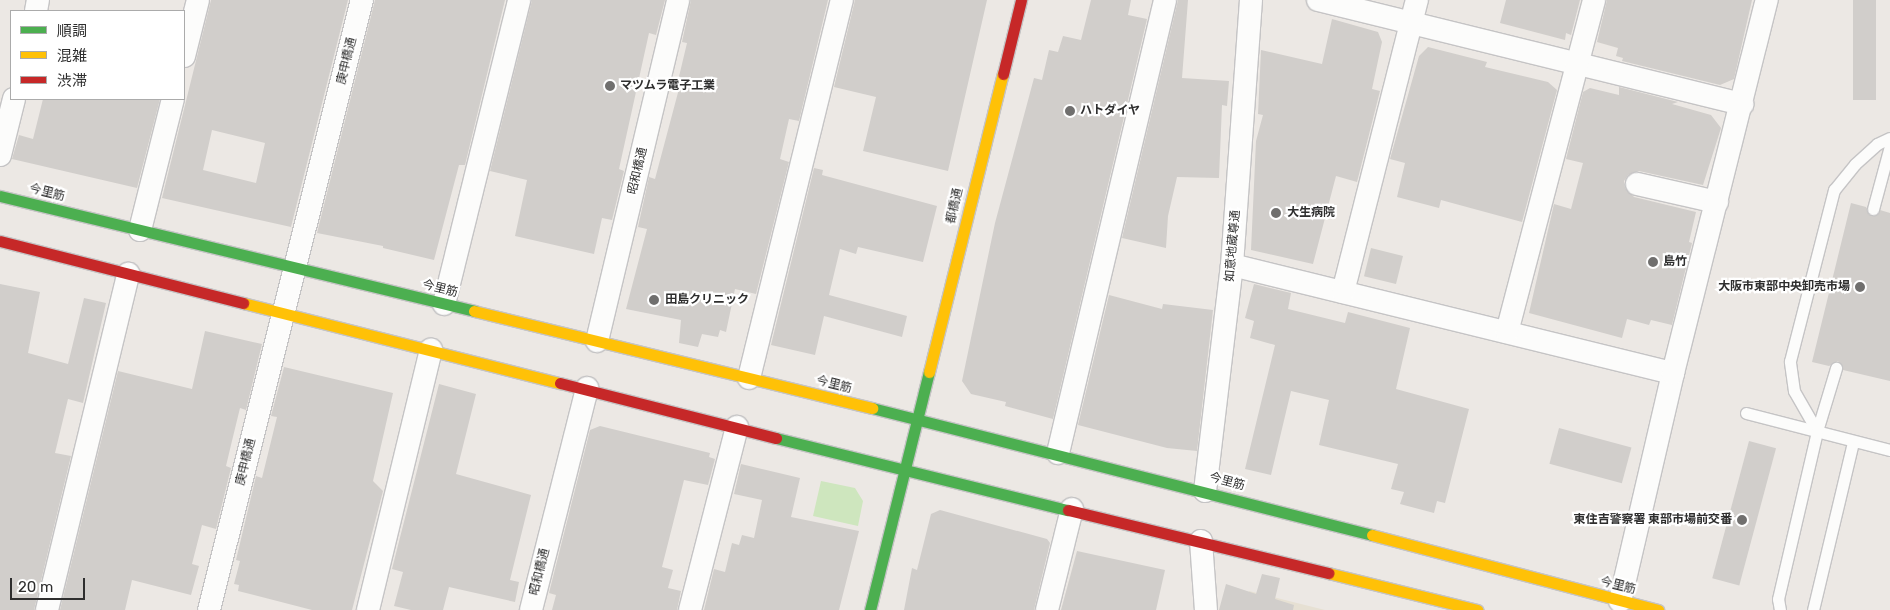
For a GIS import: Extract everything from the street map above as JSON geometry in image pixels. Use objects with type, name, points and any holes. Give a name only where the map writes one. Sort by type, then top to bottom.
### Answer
[{"type":"main road","name":"都橋通","points":[[907,471],[1020,0]]},
{"type":"main road","name":"今里筋","points":[[0,196],[1058,453],[1658,610]]},
{"type":"main road","points":[[0,241],[284,314],[587,388],[907,471],[1072,509],[1478,610]]},
{"type":"main road","points":[[870,610],[907,471]]},
{"type":"street","points":[[185,52],[198,0]]},
{"type":"street","name":"庚申橋通","points":[[209,610],[362,0]]},
{"type":"street","points":[[444,304],[519,0]]},
{"type":"street","name":"昭和橋通","points":[[597,341],[678,0]]},
{"type":"street","points":[[750,378],[842,0]]},
{"type":"street","points":[[1058,453],[1165,0]]},
{"type":"street","name":"如意地蔵尊通","points":[[1205,491],[1232,265],[1251,0]]},
{"type":"street","points":[[1318,0],[1411,22],[1578,66],[1742,104]]},
{"type":"street","points":[[1343,292],[1417,0]]},
{"type":"street","points":[[1508,332],[1594,0]]},
{"type":"street","points":[[1626,602],[1673,373],[1767,0]]},
{"type":"street","points":[[0,155],[14,100]]},
{"type":"street","points":[[140,230],[173,100]]},
{"type":"street","points":[[1637,184],[1716,202]]},
{"type":"street","points":[[1232,265],[1673,373]]},
{"type":"street","points":[[46,610],[128,274]]},
{"type":"street","points":[[368,610],[431,350]]},
{"type":"street","name":"昭和橋通","points":[[531,610],[587,388]]},
{"type":"street","points":[[690,610],[737,427]]},
{"type":"street","points":[[1047,610],[1072,509]]},
{"type":"street","points":[[1201,542],[1206,610]]},
{"type":"lane","points":[[1817,431],[1794,391],[1790,361],[1834,190],[1855,164],[1877,144],[1890,138]]},
{"type":"lane","points":[[1873,209],[1890,146]]},
{"type":"lane","points":[[1780,610],[1778,599],[1817,431],[1836,368]]},
{"type":"lane","points":[[1746,414],[1890,450]]},
{"type":"lane","points":[[1813,610],[1853,442]]},
{"type":"shaded area","points":[[1249,591],[1325,610],[1247,610]]},
{"type":"green space","points":[[821,481],[855,488],[863,501],[858,526],[813,516]]},
{"type":"building","points":[[211,0],[348,0],[291,227],[162,198]],"holes":[[[212,130],[265,143],[256,183],[203,170]]]},
{"type":"building","points":[[375,0],[505,0],[465,165],[459,165],[434,260],[383,248],[383,246],[317,233]]},
{"type":"building","points":[[532,0],[665,0],[656,35],[649,33],[619,169],[624,171],[612,220],[602,218],[594,254],[515,236],[527,180],[490,171]]},
{"type":"building","points":[[691,0],[828,0],[799,121],[789,119],[780,159],[789,162],[756,294],[735,289],[726,332],[720,330],[718,337],[702,334],[698,347],[679,343],[681,320],[626,309],[647,229],[638,227],[649,177],[655,179],[680,85],[677,85],[687,43],[682,42]]},
{"type":"building","points":[[855,0],[987,0],[948,171],[863,151],[876,97],[834,87]]},
{"type":"building","points":[[1091,0],[1131,0],[1128,15],[1147,19],[1053,419],[1005,406],[1006,402],[971,394],[962,381],[995,223],[1034,78],[1042,80],[1049,50],[1058,52],[1063,36],[1081,40]]},
{"type":"building","points":[[1178,0],[1188,0],[1182,78],[1229,81],[1227,106],[1222,105],[1219,178],[1177,177],[1168,216],[1166,248],[1122,238]]},
{"type":"building","points":[[1506,0],[1580,0],[1571,35],[1566,33],[1565,40],[1500,23]]},
{"type":"building","points":[[1607,0],[1752,0],[1734,79],[1720,85],[1622,61],[1623,58],[1616,56],[1618,48],[1597,42]]},
{"type":"building","points":[[1853,0],[1876,0],[1876,100],[1853,100]]},
{"type":"building","points":[[1332,19],[1378,32],[1382,42],[1372,89],[1380,91],[1357,182],[1336,176],[1313,264],[1251,250],[1256,141],[1263,115],[1258,114],[1261,50],[1322,64]]},
{"type":"building","points":[[1428,47],[1487,62],[1485,67],[1548,82],[1557,90],[1522,222],[1441,200],[1439,208],[1397,197],[1405,163],[1390,159],[1419,56]]},
{"type":"building","points":[[1619,87],[1678,102],[1672,104],[1711,115],[1721,128],[1703,185],[1639,171],[1628,175],[1624,181],[1625,188],[1634,197],[1696,212],[1689,242],[1692,243],[1672,325],[1651,320],[1649,325],[1627,319],[1622,338],[1529,313],[1554,204],[1571,209],[1583,163],[1566,159],[1583,92],[1590,88],[1619,95]]},
{"type":"building","points":[[43,100],[160,100],[137,188],[12,159],[19,135],[33,139]]},
{"type":"building","points":[[814,168],[823,170],[822,175],[937,206],[923,262],[858,247],[856,254],[840,249],[829,295],[907,316],[902,337],[824,316],[815,355],[771,345]]},
{"type":"building","name":"大阪市東部中央卸売市場","points":[[1851,203],[1866,207],[1872,216],[1880,210],[1890,213],[1890,381],[1843,370],[1838,361],[1829,366],[1812,362]]},
{"type":"building","points":[[1371,248],[1403,256],[1396,284],[1364,276]]},
{"type":"building","points":[[0,284],[40,292],[28,353],[68,364],[84,298],[106,303],[83,403],[68,399],[55,453],[71,456],[34,610],[0,610]]},
{"type":"building","points":[[1254,284],[1291,293],[1288,309],[1345,323],[1348,312],[1410,328],[1396,389],[1469,409],[1445,503],[1437,501],[1434,513],[1400,504],[1404,492],[1391,489],[1398,464],[1319,445],[1329,400],[1291,391],[1271,475],[1245,469],[1275,345],[1250,338],[1254,321],[1245,318]]},
{"type":"building","points":[[1109,295],[1162,309],[1163,304],[1213,310],[1197,451],[1167,448],[1078,425]]},
{"type":"building","points":[[205,331],[262,344],[246,410],[240,408],[226,466],[231,468],[216,529],[202,525],[192,564],[199,566],[191,595],[132,580],[125,610],[60,610],[118,371],[192,389]]},
{"type":"building","points":[[284,367],[393,393],[373,481],[383,491],[352,610],[312,610],[238,591],[239,585],[234,584],[240,561],[236,560],[256,476],[262,478],[277,417],[271,416]]},
{"type":"building","points":[[439,384],[476,394],[456,474],[531,495],[510,580],[519,582],[515,602],[449,587],[443,610],[411,610],[394,606],[403,572],[392,569]]},
{"type":"building","points":[[600,426],[710,453],[709,457],[715,459],[708,485],[684,480],[662,567],[673,570],[668,588],[681,591],[677,610],[552,610],[556,595],[549,593],[590,430]]},
{"type":"building","points":[[1559,428],[1631,447],[1622,483],[1549,464]]},
{"type":"building","points":[[1749,441],[1776,448],[1739,585],[1712,578]]},
{"type":"building","points":[[741,464],[800,478],[791,517],[859,531],[839,610],[704,610],[714,569],[725,572],[732,543],[739,545],[742,535],[754,538],[762,500],[734,494]]},
{"type":"building","points":[[940,510],[1047,539],[1050,543],[1034,610],[904,610],[912,568],[917,570],[931,514]]},
{"type":"building","points":[[1077,551],[1165,570],[1156,610],[1061,610]]},
{"type":"building","points":[[1262,574],[1280,578],[1275,599],[1294,605],[1293,610],[1219,610],[1226,584],[1256,594]]},
{"type":"traffic: fast","points":[[0,196],[474,311]]},
{"type":"traffic: fast","points":[[870,610],[929,372]]},
{"type":"traffic: fast","points":[[872,408],[1372,535]]},
{"type":"traffic: fast","points":[[776,438],[1068,510]]},
{"type":"traffic: slow","points":[[929,372],[1003,74]]},
{"type":"traffic: slow","points":[[243,303],[560,383]]},
{"type":"traffic: slow","points":[[474,311],[872,408]]},
{"type":"traffic: slow","points":[[1372,535],[1658,610]]},
{"type":"traffic: slow","points":[[1328,573],[1478,610]]},
{"type":"traffic: jam","points":[[1003,74],[1021,0]]},
{"type":"traffic: jam","points":[[0,241],[243,303]]},
{"type":"traffic: jam","points":[[560,383],[776,438]]},
{"type":"traffic: jam","points":[[1068,510],[1328,573]]},
{"type":"place","name":"マツムラ電子工業","points":[[610,86]]},
{"type":"place","name":"ハトダイヤ","points":[[1070,111]]},
{"type":"place","name":"大生病院","points":[[1276,213]]},
{"type":"place","name":"島竹","points":[[1653,262]]},
{"type":"place","name":"大阪市東部中央卸売市場","points":[[1860,287]]},
{"type":"place","name":"田島クリニック","points":[[654,300]]},
{"type":"place","name":"東住吉警察署 東部市場前交番","points":[[1742,520]]}]
